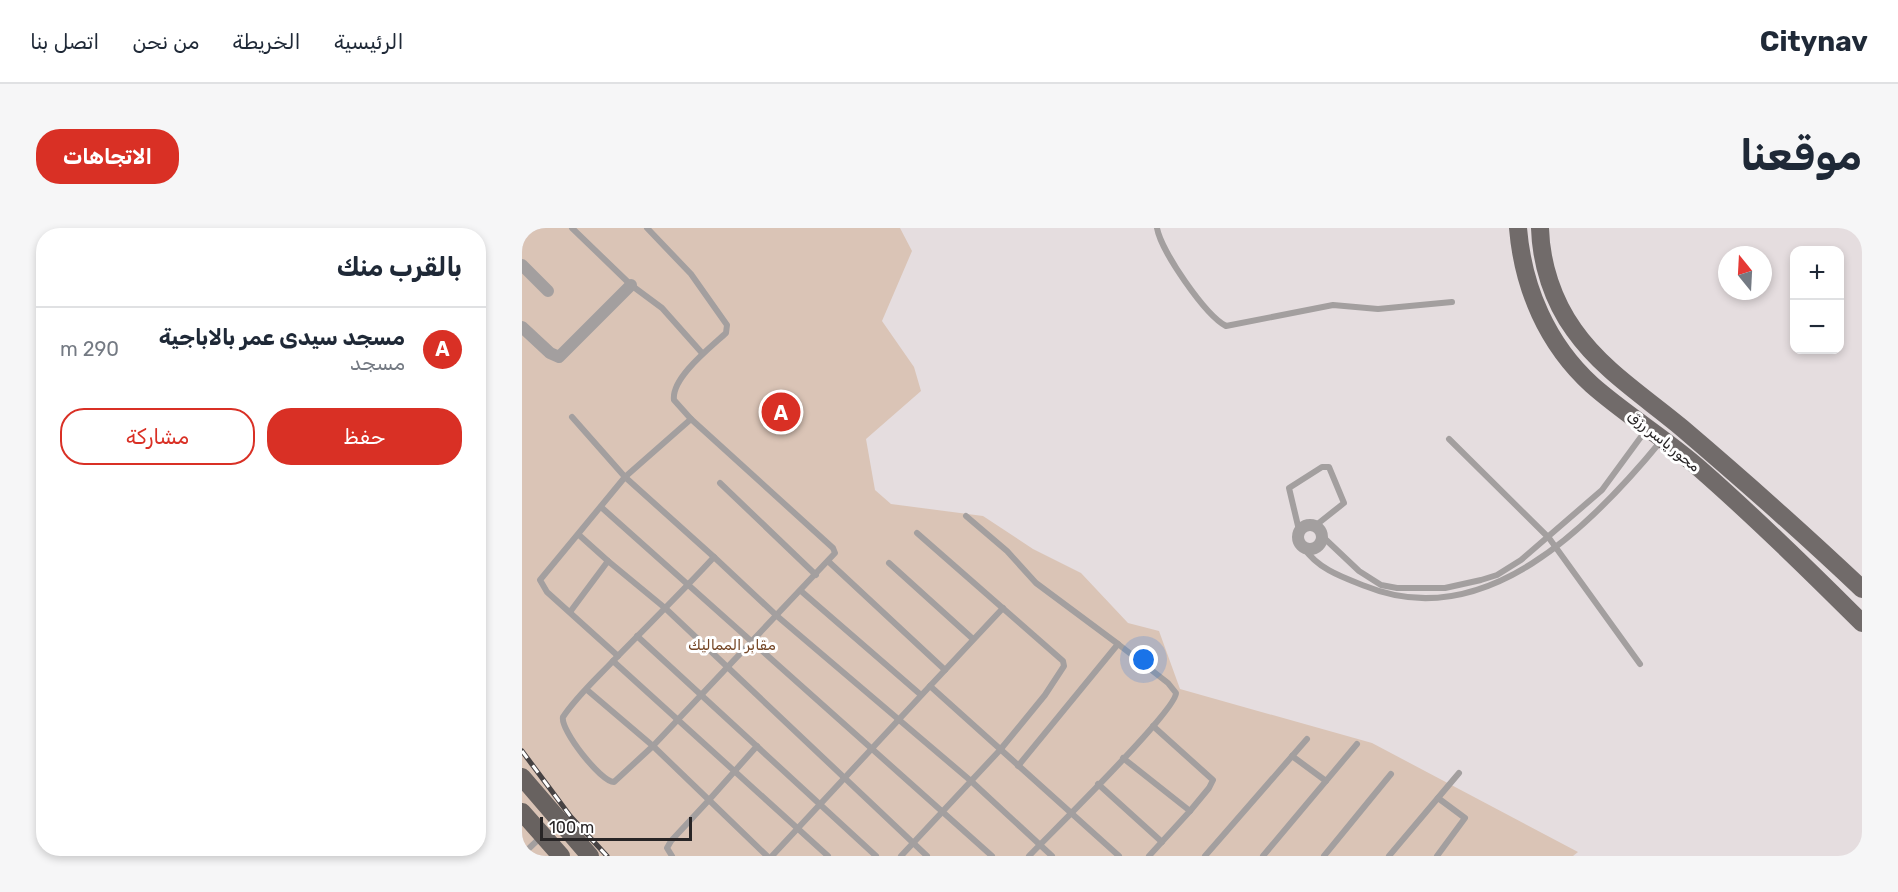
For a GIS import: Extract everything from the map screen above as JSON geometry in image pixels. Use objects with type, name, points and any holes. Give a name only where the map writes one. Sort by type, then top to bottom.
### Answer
[{"type":"highway","points":[[522,777],[590,856]]},
{"type":"highway","points":[[522,812],[561,856]]},
{"type":"main road","name":"محور ياسر رزق","points":[[1518,228],[1529,286],[1541,316],[1558,346],[1592,384],[1664,438],[1773,535],[1862,622]]},
{"type":"main road","name":"محور ياسر رزق","points":[[1540,228],[1550,282],[1564,315],[1585,344],[1620,377],[1768,503],[1862,590]]},
{"type":"street","points":[[522,265],[548,291]]},
{"type":"street","points":[[522,327],[550,353],[559,357],[632,285]]},
{"type":"street","points":[[1306,525],[1318,531],[1317,547],[1305,548],[1297,538],[1299,530],[1306,525]]},
{"type":"lane","points":[[572,228],[632,285],[662,308],[702,353]]},
{"type":"lane","points":[[647,228],[692,274],[727,325],[726,333],[702,353],[674,393],[674,400],[691,419],[833,548],[835,554],[653,746],[619,779],[614,782],[607,781],[562,726],[563,717],[586,689],[714,557]]},
{"type":"lane","points":[[1156,228],[1182,279],[1205,309],[1226,326],[1333,305],[1378,309],[1452,302]]},
{"type":"lane","points":[[572,417],[625,477],[777,616],[971,781],[1052,856]]},
{"type":"lane","points":[[618,656],[547,592],[540,580],[625,477],[691,419]]},
{"type":"lane","points":[[1299,530],[1289,488],[1322,467],[1329,467],[1344,503],[1318,531],[1359,571],[1381,585],[1427,589],[1466,585],[1497,575],[1549,538],[1602,490],[1648,427]]},
{"type":"lane","points":[[1305,548],[1310,557],[1327,570],[1381,592],[1423,598],[1468,592],[1501,582],[1527,568],[1595,514],[1664,438]]},
{"type":"lane","points":[[1449,439],[1549,538],[1640,664]]},
{"type":"lane","points":[[720,483],[816,575]]},
{"type":"lane","points":[[601,507],[992,856]]},
{"type":"lane","points":[[966,516],[1007,551],[1036,584],[1118,644],[1168,683],[1176,693],[1173,703],[1153,726],[1029,856]]},
{"type":"lane","points":[[901,856],[1000,750],[1045,695],[1064,666],[1063,661],[917,533]]},
{"type":"lane","points":[[579,535],[665,608],[927,856]]},
{"type":"lane","points":[[570,612],[608,561]]},
{"type":"lane","points":[[829,562],[945,670]]},
{"type":"lane","points":[[889,563],[973,639]]},
{"type":"lane","points":[[801,591],[921,695]]},
{"type":"lane","points":[[772,856],[1003,608]]},
{"type":"lane","points":[[638,636],[876,856]]},
{"type":"lane","points":[[1018,766],[1118,644]]},
{"type":"lane","points":[[613,661],[828,856]]},
{"type":"lane","points":[[930,686],[1119,856]]},
{"type":"lane","points":[[586,689],[653,746],[767,856]]},
{"type":"lane","points":[[1149,856],[1190,811],[1213,780],[1153,726]]},
{"type":"lane","points":[[1205,856],[1307,739]]},
{"type":"lane","points":[[1263,856],[1357,744]]},
{"type":"lane","points":[[672,856],[667,848],[671,841],[757,746]]},
{"type":"lane","points":[[1292,756],[1326,781]]},
{"type":"lane","points":[[1123,758],[1190,811]]},
{"type":"lane","points":[[1389,856],[1459,773]]},
{"type":"lane","points":[[1324,856],[1391,774]]},
{"type":"lane","points":[[1098,784],[1162,842]]},
{"type":"lane","points":[[1437,856],[1465,818],[1438,798]]},
{"type":"lane","points":[[522,855],[542,836]]},
{"type":"green space","name":"مقابر المماليك","points":[[522,228],[900,228],[912,251],[882,321],[914,367],[921,391],[866,439],[875,490],[891,504],[983,516],[1033,549],[1081,573],[1128,623],[1159,631],[1180,689],[1372,743],[1578,852],[1573,856],[522,856]]},
{"type":"railway","points":[[522,751],[571,817],[607,856]]},
{"type":"place","name":"مسجد سيدى عمر بالاباجية","points":[[781,412]]}]
